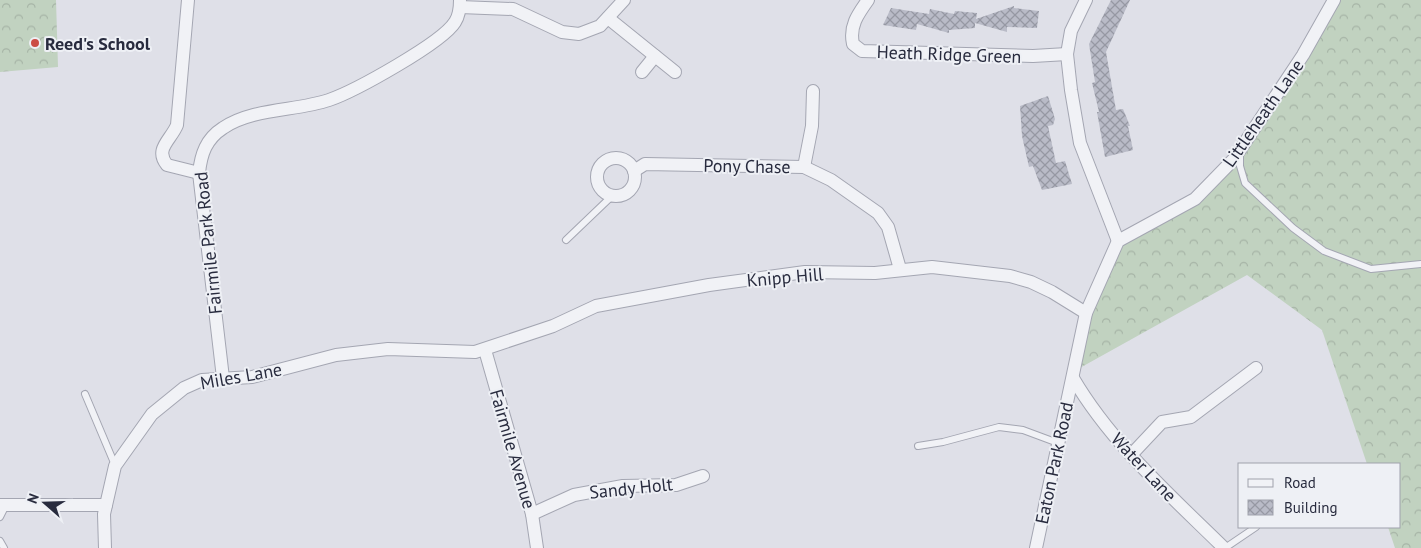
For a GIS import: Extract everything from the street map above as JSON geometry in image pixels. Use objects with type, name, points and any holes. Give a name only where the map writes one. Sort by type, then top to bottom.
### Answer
[{"type":"street","points":[[188,0],[177,125],[165,141],[162,151],[163,161],[167,165],[186,172],[199,173]]},
{"type":"street","points":[[460,4],[513,9],[562,32],[579,34],[600,26],[624,0]]},
{"type":"street","name":"Heath Ridge Green","points":[[868,0],[858,14],[851,33],[853,44],[862,51],[1033,56],[1067,54]]},
{"type":"street","points":[[1072,378],[1086,313],[1118,241],[1080,143],[1067,54],[1072,31],[1086,0]]},
{"type":"street","name":"Littleheath Lane","points":[[1118,241],[1196,199],[1223,171],[1304,55],[1334,0]]},
{"type":"street","name":"Fairmile Park Road","points":[[223,378],[199,173],[201,154],[211,138],[224,127],[254,116],[329,100],[371,80],[449,30],[458,17],[460,4]]},
{"type":"street","points":[[608,18],[675,72]]},
{"type":"street","points":[[642,72],[655,56]]},
{"type":"street","points":[[804,167],[812,126],[813,90]]},
{"type":"street","points":[[620,159],[631,166],[634,171],[632,188],[625,194],[612,196],[601,190],[597,181],[597,175],[603,163],[608,160],[620,159]]},
{"type":"street","name":"Pony Chase","points":[[634,171],[645,164],[804,167],[831,180],[878,213],[888,226],[900,269]]},
{"type":"street","name":"Knipp Hill","points":[[485,350],[553,326],[596,306],[635,298],[805,272],[875,273],[932,267],[1010,276],[1031,282],[1052,292],[1086,313]]},
{"type":"street","name":"Miles Lane","points":[[105,548],[106,505],[115,466],[152,414],[184,388],[202,380],[252,377],[336,355],[380,350],[475,352],[485,350]]},
{"type":"street","name":"Fairmile Avenue","points":[[485,350],[532,514],[537,548]]},
{"type":"street","points":[[1131,455],[1162,422],[1191,417],[1256,368]]},
{"type":"street","name":"Eaton Park Road","points":[[1036,548],[1072,378]]},
{"type":"street","name":"Water Lane","points":[[1072,378],[1089,406],[1131,455],[1225,548]]},
{"type":"street","name":"Sandy Holt","points":[[532,514],[574,495],[623,486],[676,485],[703,476]]},
{"type":"street","points":[[3,505],[106,505]]},
{"type":"lane","points":[[1240,149],[1240,166],[1245,183],[1293,228],[1324,251],[1371,269],[1421,264]]},
{"type":"lane","points":[[566,240],[612,196]]},
{"type":"lane","points":[[85,394],[115,466]]},
{"type":"lane","points":[[918,446],[943,442],[999,426],[1024,430],[1058,443]]},
{"type":"lane","points":[[0,517],[3,505]]},
{"type":"lane","points":[[1225,548],[1255,528]]},
{"type":"lane","points":[[0,541],[4,548]]},
{"type":"green space","name":"Reed's School","points":[[0,0],[56,0],[58,67],[0,72]]},
{"type":"green space","points":[[1337,0],[1421,0],[1421,548],[1395,548],[1388,528],[1401,528],[1401,463],[1367,463],[1322,330],[1247,275],[1078,369],[1090,316],[1122,243],[1198,202]]},
{"type":"building","points":[[1111,0],[1130,0],[1106,52],[1116,110],[1123,109],[1130,126],[1128,126],[1133,150],[1105,157],[1097,112],[1099,112],[1092,83],[1095,82],[1089,44]]},
{"type":"building","points":[[1014,6],[1014,8],[1039,11],[1037,28],[1007,27],[1007,32],[975,23],[975,28],[949,30],[949,33],[917,24],[916,30],[883,25],[891,8],[929,14],[930,9],[954,14],[955,11],[977,13],[976,19]]},
{"type":"building","points":[[1048,96],[1055,119],[1053,125],[1048,126],[1056,163],[1065,161],[1072,184],[1042,190],[1033,166],[1029,167],[1022,136],[1020,106]]},
{"type":"place","name":"Reed's School","points":[[35,43]]}]
